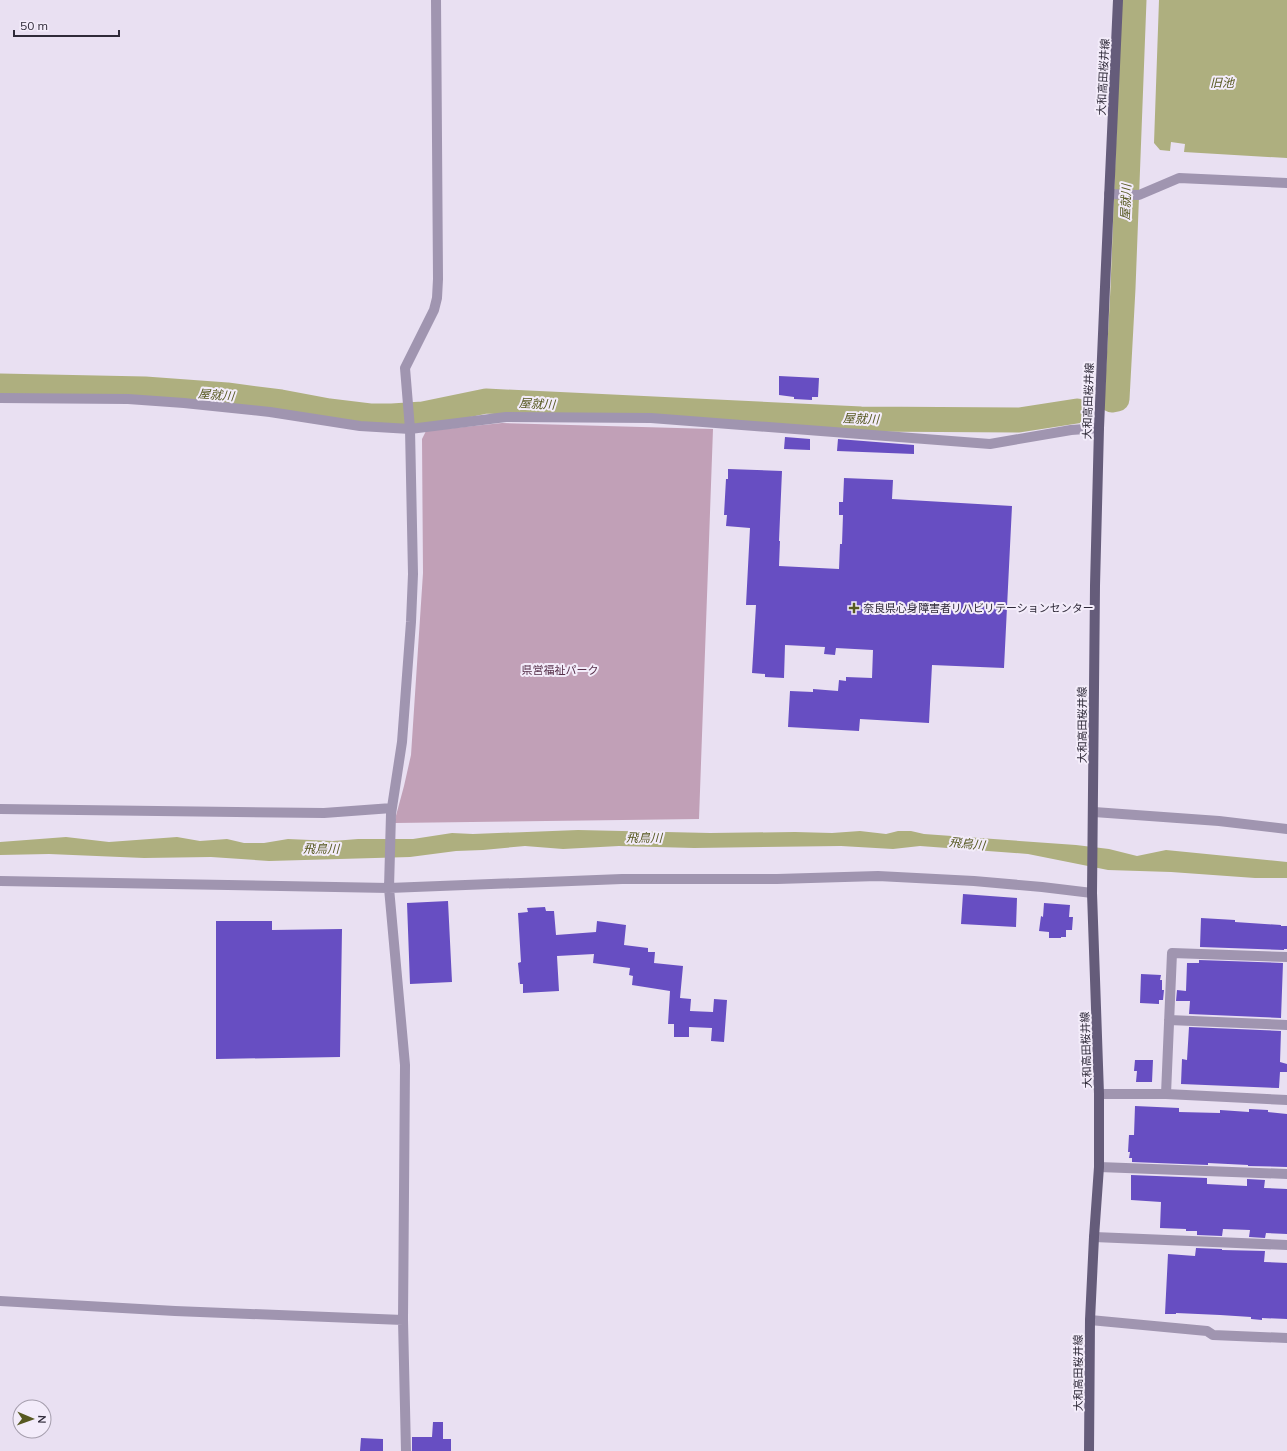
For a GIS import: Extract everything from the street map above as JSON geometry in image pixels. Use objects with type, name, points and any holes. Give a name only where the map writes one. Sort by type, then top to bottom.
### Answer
[{"type":"main road","name":"大和高田桜井線","points":[[1090,1451],[1090,1320],[1099,1167],[1099,1094],[1092,890],[1094,816],[1094,632],[1099,428],[1118,0]]},
{"type":"street","points":[[406,1451],[403,1320],[405,1065],[389,884],[391,811],[402,742],[411,622],[412,574],[410,426],[406,368],[434,310],[437,298],[436,0]]},
{"type":"street","points":[[1109,194],[1140,195],[1179,178],[1287,183]]},
{"type":"street","points":[[0,398],[128,399],[184,402],[270,412],[360,426],[410,426],[506,417],[651,418],[990,444],[1071,430],[1099,428]]},
{"type":"street","points":[[0,809],[324,812],[391,811]]},
{"type":"street","points":[[1094,816],[1219,821],[1287,829]]},
{"type":"street","points":[[0,881],[389,884],[622,879],[777,879],[878,876],[974,881],[1092,890]]},
{"type":"street","points":[[1166,1094],[1172,953],[1287,957]]},
{"type":"street","points":[[1168,1020],[1287,1025]]},
{"type":"street","points":[[1099,1094],[1166,1094],[1287,1100]]},
{"type":"street","points":[[1099,1167],[1287,1174]]},
{"type":"street","points":[[1094,1237],[1287,1245]]},
{"type":"street","points":[[0,1301],[182,1312],[403,1320]]},
{"type":"street","points":[[1090,1320],[1207,1331],[1213,1335],[1287,1338]]},
{"type":"green space","name":"県営福祉パーク","points":[[502,423],[713,429],[699,819],[394,823],[411,755],[423,573],[422,439],[426,431]]},
{"type":"water","name":"旧池","points":[[1159,0],[1287,0],[1287,158],[1184,152],[1185,144],[1171,142],[1170,151],[1160,150],[1154,143]]},
{"type":"water","name":"飛鳥川","points":[[578,830],[710,833],[832,833],[860,831],[886,834],[898,831],[911,831],[924,834],[1076,845],[1109,849],[1137,856],[1166,850],[1287,862],[1287,878],[1255,878],[1171,872],[1108,870],[1028,854],[920,846],[893,849],[841,846],[694,848],[619,846],[563,849],[525,846],[456,851],[410,857],[269,861],[211,857],[144,858],[49,854],[0,855],[0,842],[66,837],[109,842],[177,837],[200,841],[227,839],[244,843],[264,843],[288,839],[333,841],[358,839],[413,839],[452,833],[473,834]]},
{"type":"building","points":[[779,376],[819,378],[818,397],[812,397],[812,400],[794,399],[794,397],[779,395]]},
{"type":"building","points":[[785,437],[810,439],[810,450],[784,449]]},
{"type":"building","points":[[838,439],[914,445],[914,454],[837,451]]},
{"type":"building","points":[[728,469],[782,471],[779,566],[839,569],[843,515],[839,515],[839,502],[843,502],[844,478],[893,480],[892,499],[1012,506],[1004,668],[932,665],[929,723],[860,719],[859,731],[788,727],[790,691],[813,692],[813,689],[838,691],[839,680],[846,681],[846,677],[872,678],[873,650],[836,648],[835,655],[824,654],[825,647],[785,645],[784,678],[765,677],[765,674],[752,673],[756,605],[746,605],[750,528],[726,526],[727,515],[724,515]]},
{"type":"building","points":[[963,894],[1017,898],[1016,927],[961,924]]},
{"type":"building","points":[[448,901],[452,982],[410,984],[407,903]]},
{"type":"building","points":[[1044,903],[1070,905],[1069,917],[1073,917],[1072,930],[1066,930],[1066,937],[1049,938],[1049,932],[1039,931],[1041,916],[1043,917]]},
{"type":"building","points":[[545,907],[546,911],[554,911],[556,935],[596,932],[597,921],[626,925],[624,945],[648,948],[648,952],[655,952],[654,963],[683,966],[680,998],[691,999],[690,1011],[713,1012],[714,999],[727,1000],[724,1042],[711,1041],[712,1028],[689,1027],[689,1037],[674,1037],[674,1024],[668,1024],[670,991],[632,985],[633,976],[629,975],[630,968],[593,963],[594,954],[557,956],[559,991],[523,993],[523,984],[520,984],[518,963],[521,962],[518,913],[528,912],[527,908]]},
{"type":"building","points":[[1201,918],[1287,926],[1287,949],[1200,947]]},
{"type":"building","points":[[216,921],[272,921],[272,930],[342,929],[340,1057],[216,1059]]},
{"type":"building","points":[[1199,960],[1283,963],[1281,1018],[1189,1014],[1190,1001],[1176,1001],[1177,990],[1186,991],[1187,963],[1199,963]]},
{"type":"building","points":[[1141,974],[1161,975],[1160,980],[1162,980],[1162,990],[1164,990],[1163,1000],[1159,1000],[1159,1004],[1140,1003]]},
{"type":"building","points":[[1189,1027],[1281,1031],[1280,1062],[1287,1064],[1287,1072],[1280,1072],[1279,1088],[1181,1084],[1182,1059],[1187,1060]]},
{"type":"building","points":[[1135,1060],[1153,1060],[1152,1082],[1136,1082],[1137,1071],[1134,1071]]},
{"type":"building","points":[[1135,1106],[1179,1108],[1179,1112],[1220,1113],[1220,1110],[1249,1112],[1249,1109],[1268,1110],[1268,1112],[1287,1114],[1287,1167],[1208,1163],[1208,1165],[1132,1162],[1132,1158],[1129,1158],[1130,1152],[1128,1152],[1129,1135],[1134,1135]]},
{"type":"building","points":[[1131,1175],[1207,1178],[1207,1184],[1247,1186],[1247,1179],[1265,1180],[1264,1188],[1287,1189],[1287,1234],[1266,1233],[1265,1238],[1249,1237],[1250,1230],[1223,1229],[1222,1236],[1197,1235],[1197,1231],[1160,1228],[1161,1202],[1131,1200]]},
{"type":"building","points":[[1196,1248],[1265,1251],[1264,1262],[1287,1263],[1287,1319],[1262,1318],[1262,1320],[1251,1319],[1251,1317],[1220,1315],[1165,1314],[1168,1254],[1195,1256]]},
{"type":"building","points":[[433,1422],[443,1422],[443,1439],[451,1439],[451,1451],[412,1451],[412,1437],[432,1437]]},
{"type":"building","points":[[361,1438],[383,1439],[383,1451],[360,1451]]},
{"type":"waterway","name":"屋就川","points":[[1112,400],[1117,399],[1123,288],[1134,0]]},
{"type":"waterway","name":"屋就川","points":[[0,386],[145,389],[227,395],[370,416],[423,414],[486,401],[861,419],[1019,420],[1077,411]]},
{"type":"place","name":"奈良県心身障害者リハビリテーションセンター","points":[[854,608]]}]
